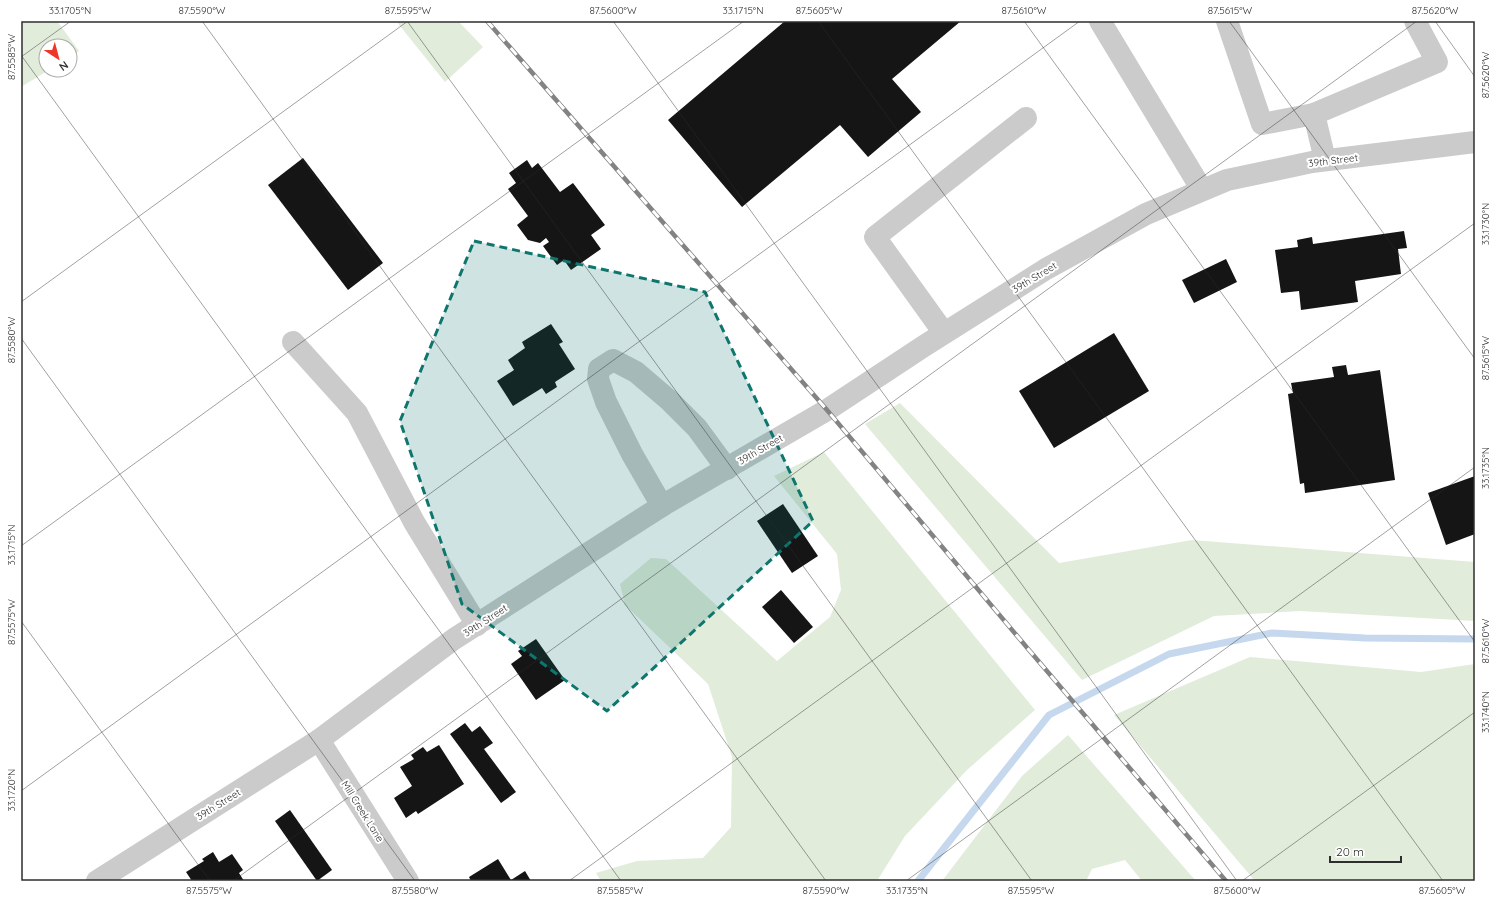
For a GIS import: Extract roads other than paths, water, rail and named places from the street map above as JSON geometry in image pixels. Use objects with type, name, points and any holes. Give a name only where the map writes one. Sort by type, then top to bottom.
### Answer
[{"type":"street","points":[[1100,21],[1202,190]]},
{"type":"street","points":[[1227,21],[1262,124],[1314,114],[1437,62],[1415,21]]},
{"type":"street","points":[[1314,114],[1325,160]]},
{"type":"street","points":[[944,333],[875,237],[1026,118]]},
{"type":"street","name":"39th Street","points":[[98,881],[319,740],[454,639],[662,506],[827,410],[944,333],[1046,270],[1139,217],[1227,180],[1325,160],[1475,142]]},
{"type":"street","points":[[293,342],[358,413],[414,522],[477,625]]},
{"type":"street","points":[[662,506],[632,454],[606,402],[598,379],[599,369],[612,360],[636,372],[670,401],[697,428],[726,469]]},
{"type":"street","name":"Mill Creek Lane","points":[[319,740],[408,881]]},
{"type":"waterway","points":[[918,881],[1049,715],[1169,654],[1272,633],[1365,638],[1475,639]]},
{"type":"railway","points":[[487,21],[827,410],[1226,881]]}]
